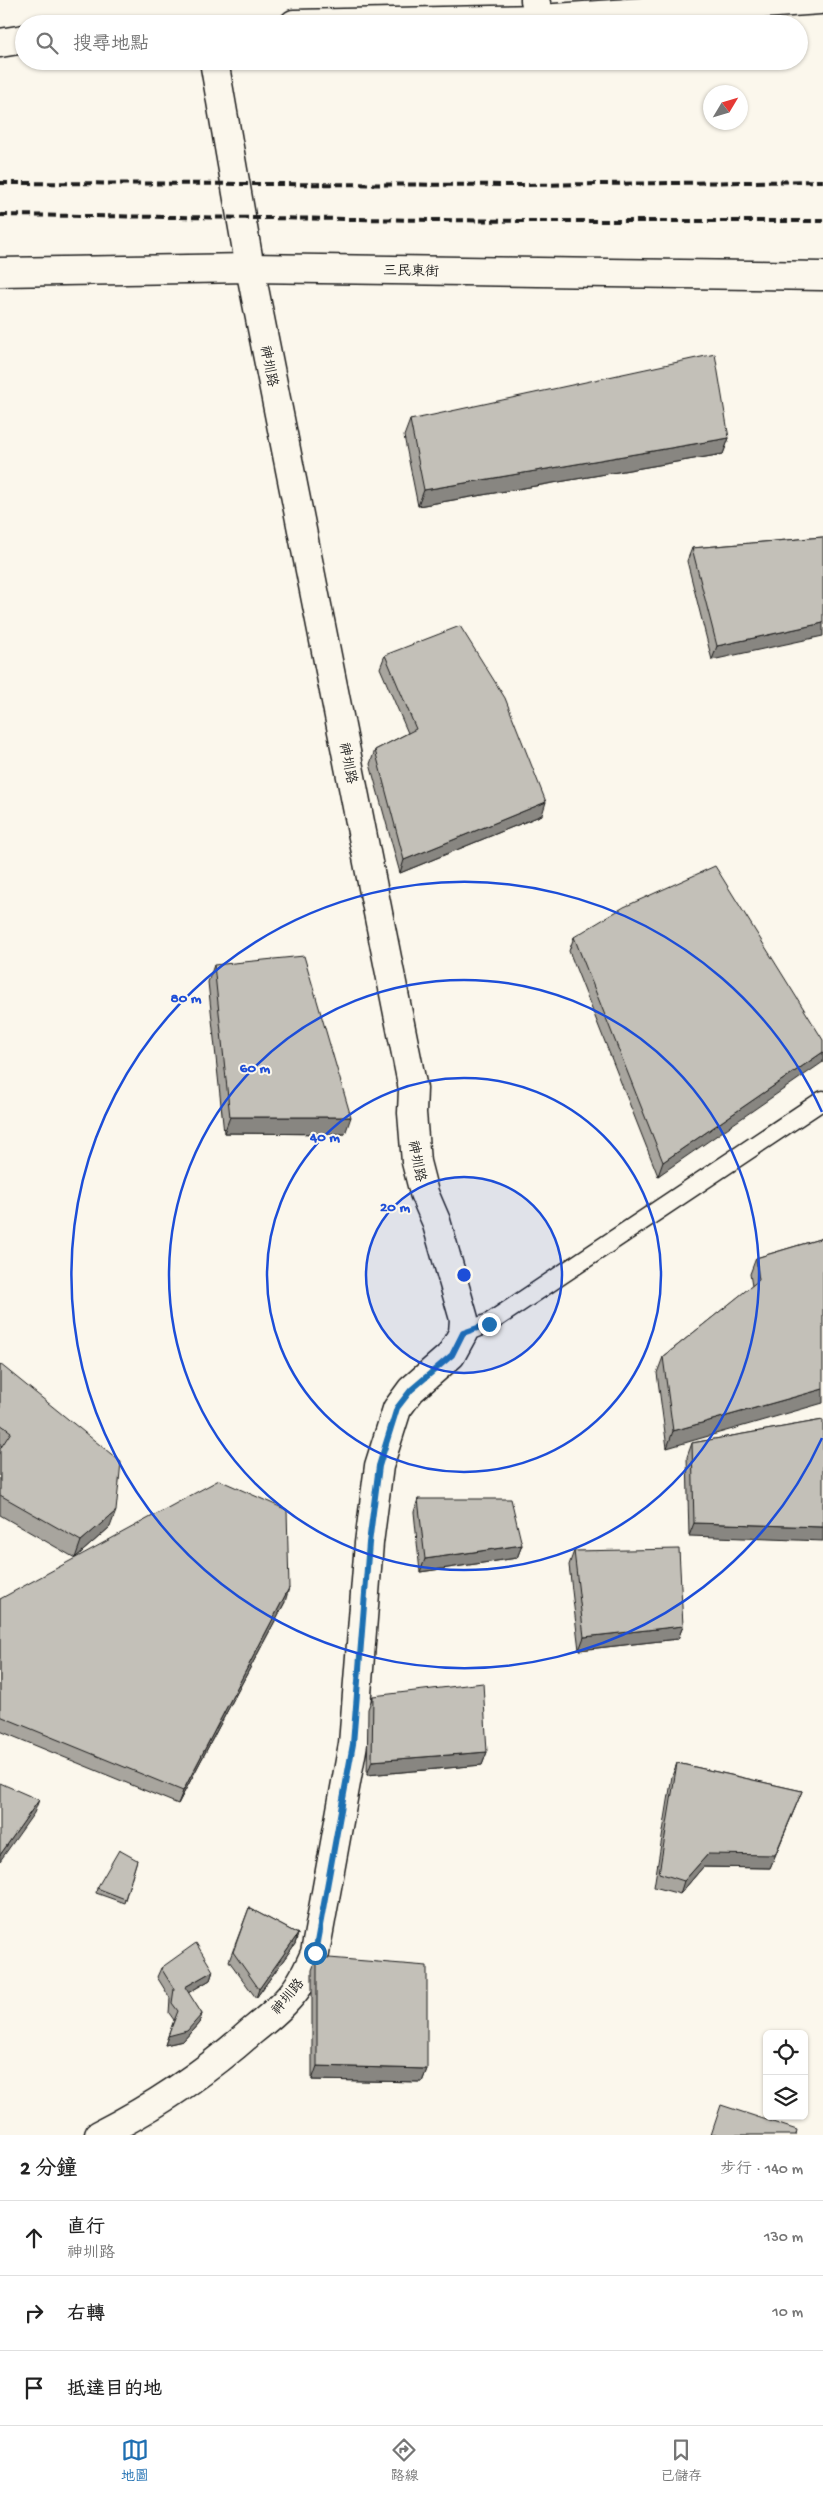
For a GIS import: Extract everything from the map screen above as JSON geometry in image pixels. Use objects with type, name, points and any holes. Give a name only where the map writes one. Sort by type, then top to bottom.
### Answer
[{"type":"street","points":[[450,15],[820,0]]},
{"type":"street","points":[[0,43],[15,40]]},
{"type":"street","name":"神圳路","points":[[99,2135],[160,2101],[228,2053],[278,2010],[294,1992],[306,1973],[315,1953],[352,1752],[369,1543],[381,1458],[397,1408],[411,1390],[452,1355],[463,1333],[464,1319],[436,1222],[424,1193],[416,1162],[412,1113],[413,1089],[250,268],[216,70]]},
{"type":"street","name":"三民東街","points":[[0,272],[250,268],[823,276]]},
{"type":"lane","points":[[463,1333],[489,1324],[823,1100]]},
{"type":"building","points":[[715,354],[729,438],[424,490],[410,420]]},
{"type":"building","points":[[823,537],[823,623],[717,646],[692,548]]},
{"type":"building","points":[[460,626],[505,698],[546,802],[404,860],[375,750],[416,729],[385,655]]},
{"type":"building","points":[[715,866],[823,1040],[823,1052],[663,1162],[574,937],[624,907]]},
{"type":"building","points":[[304,956],[351,1117],[230,1117],[214,965]]},
{"type":"building","points":[[823,1238],[823,1389],[673,1431],[663,1357],[759,1280],[756,1258]]},
{"type":"building","points":[[0,1364],[121,1462],[116,1511],[81,1541],[0,1495],[0,1449],[11,1432],[0,1424]]},
{"type":"building","points":[[823,1420],[823,1527],[694,1523],[692,1443]]},
{"type":"building","points":[[219,1480],[287,1510],[289,1588],[183,1791],[0,1716],[0,1599]]},
{"type":"building","points":[[418,1499],[511,1499],[522,1545],[425,1559]]},
{"type":"building","points":[[679,1549],[683,1626],[584,1637],[574,1551]]},
{"type":"building","points":[[483,1683],[487,1752],[372,1761],[373,1696]]},
{"type":"building","points":[[677,1763],[802,1791],[775,1855],[708,1854],[684,1881],[659,1873]]},
{"type":"building","points":[[0,1783],[39,1800],[0,1855]]},
{"type":"building","points":[[119,1850],[137,1860],[125,1899],[97,1888]]},
{"type":"building","points":[[249,1908],[298,1934],[259,1989],[233,1952]]},
{"type":"building","points":[[196,1943],[213,1971],[185,1987],[202,2014],[187,2031],[168,2036],[178,2011],[172,2003],[174,1989],[161,1968]]},
{"type":"building","points":[[317,1957],[427,1966],[427,2069],[317,2066]]},
{"type":"building","points":[[721,2105],[797,2130],[796,2135],[711,2135]]},
{"type":"railway","points":[[0,183],[525,185],[823,181]]},
{"type":"railway","points":[[0,215],[524,221],[823,221]]},
{"type":"route","points":[[315,1953],[353,1744],[369,1543],[379,1466],[385,1442],[397,1408],[411,1390],[452,1355],[463,1333],[489,1324]]}]
